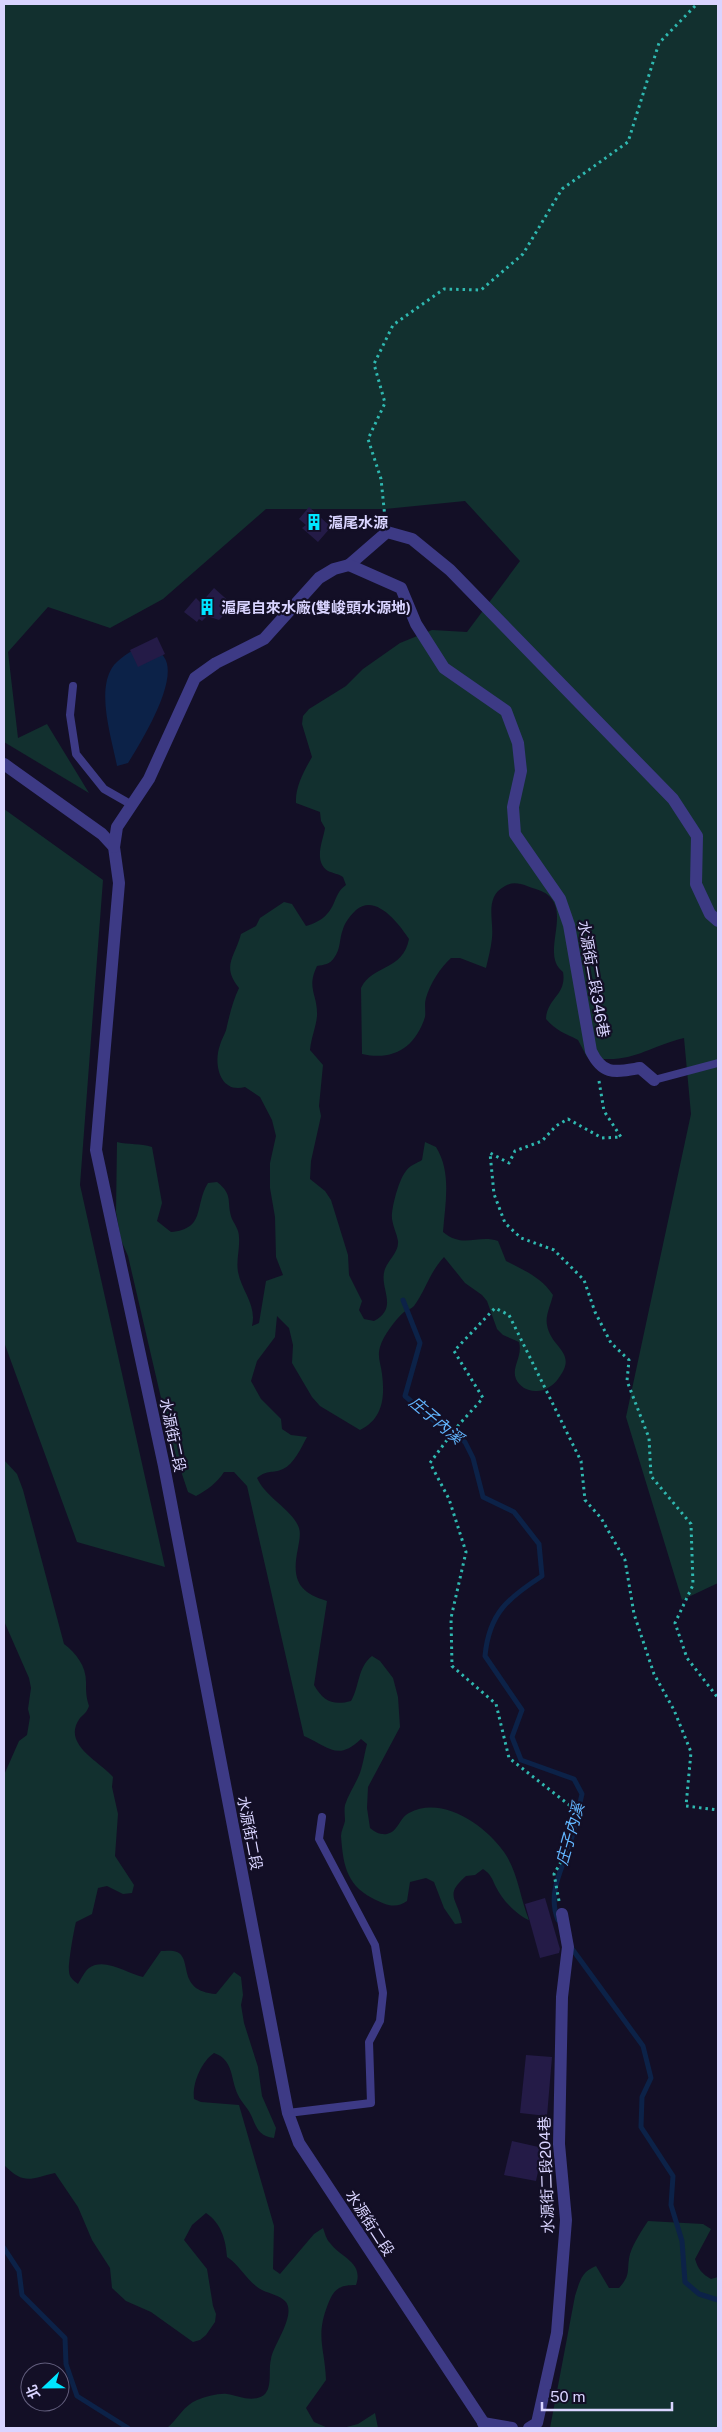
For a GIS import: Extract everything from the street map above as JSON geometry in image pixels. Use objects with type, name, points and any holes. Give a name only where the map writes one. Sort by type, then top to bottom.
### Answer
[{"type":"street","points":[[114,848],[117,827],[149,778],[195,678],[216,663],[264,639],[319,578],[334,569],[349,565],[387,532],[412,539],[450,570],[673,799],[698,836],[696,884],[710,914],[718,921]]},
{"type":"street","name":"水源街二段346巷","points":[[349,565],[401,588],[416,624],[444,668],[506,711],[518,743],[520,771],[512,807],[515,834],[560,899],[569,925],[591,1050],[597,1064],[603,1068]]},
{"type":"street","points":[[4,764],[102,834],[114,848]]},
{"type":"street","name":"水源街二段","points":[[114,848],[118,883],[96,1150],[164,1466],[288,2113],[299,2144],[485,2426]]},
{"type":"street","points":[[603,1068],[609,1071],[640,1068],[654,1080]]},
{"type":"street","name":"水源街二段204巷","points":[[529,2428],[537,2423],[557,2333],[566,2220],[559,2144],[562,1997],[568,1947],[562,1914]]},
{"type":"street","points":[[485,2426],[512,2428]]},
{"type":"lane","points":[[73,686],[70,715],[76,754],[104,789],[132,805]]},
{"type":"lane","points":[[654,1080],[718,1063]]},
{"type":"lane","points":[[288,2113],[371,2103],[369,2042],[380,2021],[382,1993],[375,1945],[319,1839],[322,1817]]},
{"type":"path","points":[[387,532],[381,479],[368,439],[385,403],[374,364],[393,325],[444,289],[481,290],[523,254],[562,189],[628,142],[658,43],[697,4]]},
{"type":"path","points":[[603,1068],[599,1078],[604,1111],[620,1138],[602,1138],[568,1120],[556,1126],[542,1142],[515,1152],[509,1162],[490,1153],[494,1194],[505,1223],[521,1238],[554,1250],[584,1280],[595,1312],[611,1343],[629,1360],[627,1381],[650,1438],[651,1476],[690,1524],[693,1585],[675,1623],[687,1658],[718,1698]]},
{"type":"path","points":[[562,1914],[554,1874],[565,1854],[577,1811],[509,1758],[496,1704],[452,1666],[451,1618],[466,1552],[449,1499],[430,1463],[455,1429],[484,1398],[454,1351],[495,1308],[509,1315],[581,1461],[585,1500],[601,1518],[625,1560],[634,1614],[654,1674],[674,1710],[691,1752],[686,1806],[718,1810]]},
{"type":"green space","points":[[4,4],[718,4],[718,1583],[682,1600],[626,1417],[691,1114],[684,1038],[627,1057],[602,1059],[587,1057],[578,1040],[553,1026],[546,1019],[547,1012],[562,986],[563,972],[557,965],[554,955],[557,913],[554,903],[548,895],[541,891],[516,883],[510,884],[498,891],[494,896],[491,909],[492,938],[486,968],[460,958],[451,958],[439,971],[430,987],[425,1001],[425,1017],[415,1037],[401,1050],[384,1056],[362,1054],[361,988],[366,980],[401,957],[409,939],[393,919],[379,908],[371,905],[364,906],[350,916],[344,926],[336,955],[329,963],[317,966],[312,980],[317,1016],[310,1050],[323,1065],[319,1106],[321,1116],[311,1161],[310,1179],[325,1191],[331,1200],[348,1255],[349,1275],[362,1301],[359,1310],[364,1319],[374,1321],[382,1316],[386,1310],[385,1269],[398,1245],[392,1219],[398,1187],[407,1169],[422,1160],[425,1142],[436,1147],[441,1157],[446,1178],[443,1232],[457,1240],[491,1239],[498,1241],[506,1261],[532,1275],[548,1289],[553,1295],[547,1314],[547,1325],[553,1340],[565,1356],[564,1370],[556,1382],[544,1389],[532,1391],[521,1386],[517,1382],[515,1375],[520,1352],[519,1342],[503,1335],[497,1329],[487,1301],[465,1283],[444,1257],[414,1306],[397,1319],[380,1347],[379,1354],[383,1383],[381,1406],[374,1420],[368,1425],[360,1430],[320,1406],[312,1397],[292,1363],[293,1345],[289,1328],[277,1316],[275,1337],[257,1361],[251,1381],[261,1399],[281,1419],[282,1429],[291,1435],[307,1437],[297,1455],[287,1467],[257,1478],[266,1491],[291,1515],[299,1528],[300,1538],[296,1558],[296,1575],[299,1582],[309,1593],[327,1601],[314,1685],[321,1695],[329,1701],[339,1703],[351,1701],[361,1672],[372,1656],[380,1661],[393,1678],[398,1697],[400,1727],[368,1787],[367,1808],[370,1828],[378,1833],[387,1834],[394,1830],[406,1815],[422,1808],[449,1810],[462,1816],[486,1832],[504,1852],[513,1868],[529,1920],[520,1915],[506,1902],[490,1875],[483,1869],[475,1875],[466,1876],[455,1888],[454,1898],[462,1923],[455,1924],[444,1908],[434,1882],[426,1878],[410,1882],[407,1901],[394,1906],[372,1898],[356,1886],[351,1879],[345,1863],[341,1834],[345,1821],[345,1805],[361,1771],[367,1744],[361,1739],[353,1746],[339,1751],[332,1750],[304,1736],[247,1486],[234,1472],[224,1472],[212,1486],[196,1496],[188,1492],[171,1441],[128,1256],[121,1240],[116,1212],[117,1142],[152,1147],[162,1203],[157,1221],[171,1232],[190,1226],[197,1215],[208,1183],[217,1182],[228,1195],[230,1213],[238,1232],[238,1272],[251,1305],[252,1326],[259,1323],[266,1281],[283,1275],[276,1257],[275,1217],[270,1188],[270,1163],[276,1136],[272,1120],[260,1097],[245,1087],[236,1088],[224,1082],[220,1076],[217,1061],[220,1045],[239,988],[231,974],[230,967],[241,934],[256,926],[260,918],[284,902],[292,904],[306,926],[314,923],[327,914],[340,891],[346,885],[343,877],[328,871],[321,862],[320,851],[325,828],[321,821],[320,812],[296,803],[303,773],[312,757],[302,724],[303,716],[309,709],[346,686],[363,669],[400,643],[432,630],[467,632],[520,561],[465,501],[385,509],[266,509],[163,599],[110,628],[48,607],[8,652],[18,738],[47,724],[89,793],[4,742]]},
{"type":"green space","points":[[4,809],[103,880],[80,1185],[165,1567],[77,1542],[4,1342]]},
{"type":"green space","points":[[4,1460],[17,1474],[23,1490],[64,1644],[76,1656],[86,1676],[89,1706],[75,1727],[75,1736],[78,1744],[84,1751],[113,1777],[112,1787],[118,1814],[115,1856],[134,1885],[132,1893],[123,1894],[107,1886],[98,1888],[92,1914],[76,1922],[69,1961],[70,1975],[78,1984],[89,1968],[102,1964],[143,1977],[161,1951],[173,1951],[182,1956],[190,1981],[203,1992],[216,1994],[234,1972],[241,1977],[243,1995],[241,2005],[244,2023],[258,2067],[262,2096],[276,2128],[274,2138],[264,2135],[259,2131],[250,2112],[235,2089],[228,2065],[225,2060],[214,2053],[205,2062],[198,2074],[194,2087],[194,2099],[201,2102],[239,2105],[274,2226],[273,2269],[280,2274],[314,2234],[323,2228],[329,2241],[350,2261],[357,2271],[356,2285],[341,2287],[335,2291],[328,2304],[321,2334],[326,2380],[306,2408],[314,2422],[328,2428],[167,2428],[184,2409],[200,2399],[227,2394],[250,2399],[264,2395],[267,2392],[270,2378],[270,2363],[288,2315],[286,2302],[278,2296],[257,2287],[227,2257],[222,2232],[206,2213],[192,2225],[184,2240],[207,2269],[216,2314],[215,2322],[206,2335],[200,2340],[193,2342],[151,2312],[126,2301],[112,2288],[110,2268],[92,2240],[78,2207],[55,2173],[28,2179],[17,2176],[4,2165],[4,1775],[19,1741],[27,1735],[31,1688],[29,1678],[4,1621]]},
{"type":"green space","points":[[648,2221],[703,2224],[711,2229],[695,2259],[705,2275],[711,2279],[718,2277],[718,2428],[550,2428],[575,2296],[580,2281],[587,2271],[596,2266],[609,2288],[619,2288],[626,2279],[630,2254]]},
{"type":"green space","points":[[375,2413],[378,2428],[343,2428],[358,2424]]},
{"type":"water","points":[[146,643],[163,655],[168,667],[167,680],[157,710],[141,741],[128,763],[117,766],[106,714],[105,700],[108,675],[121,658]]},
{"type":"building","name":"滬尾水源","points":[[309,507],[331,527],[318,542],[302,528],[306,525],[299,519]]},
{"type":"building","name":"滬尾自來水廠(雙峻頭水源地)","points":[[214,588],[233,605],[219,620],[207,616],[202,621],[199,619],[197,622],[184,612],[196,598],[201,603]]},
{"type":"building","points":[[157,637],[165,654],[138,667],[130,650]]},
{"type":"building","points":[[545,1898],[560,1949],[559,1953],[540,1958],[525,1904]]},
{"type":"building","points":[[526,2055],[552,2057],[547,2116],[520,2113]]},
{"type":"building","points":[[512,2141],[543,2148],[536,2181],[504,2175]]},
{"type":"waterway","name":"庄子內溪","points":[[403,1300],[420,1343],[405,1396],[433,1420],[465,1442],[473,1458],[483,1497],[514,1512],[539,1544],[542,1576],[519,1592],[502,1608],[491,1628],[485,1656],[522,1710],[512,1737],[521,1760],[574,1779],[582,1794],[572,1838],[555,1891],[555,1910],[558,1920]]},
{"type":"waterway","name":"庄子內溪","points":[[570,1946],[643,2046],[651,2078],[642,2097],[641,2127],[673,2176],[671,2205],[682,2241],[685,2282],[699,2294],[718,2300]]},
{"type":"waterway","points":[[4,2248],[19,2271],[22,2295],[65,2338],[66,2364],[77,2396],[128,2428]]},
{"type":"place","name":"滬尾水源","points":[[314,522]]},
{"type":"place","name":"滬尾自來水廠(雙峻頭水源地)","points":[[207,607]]}]
